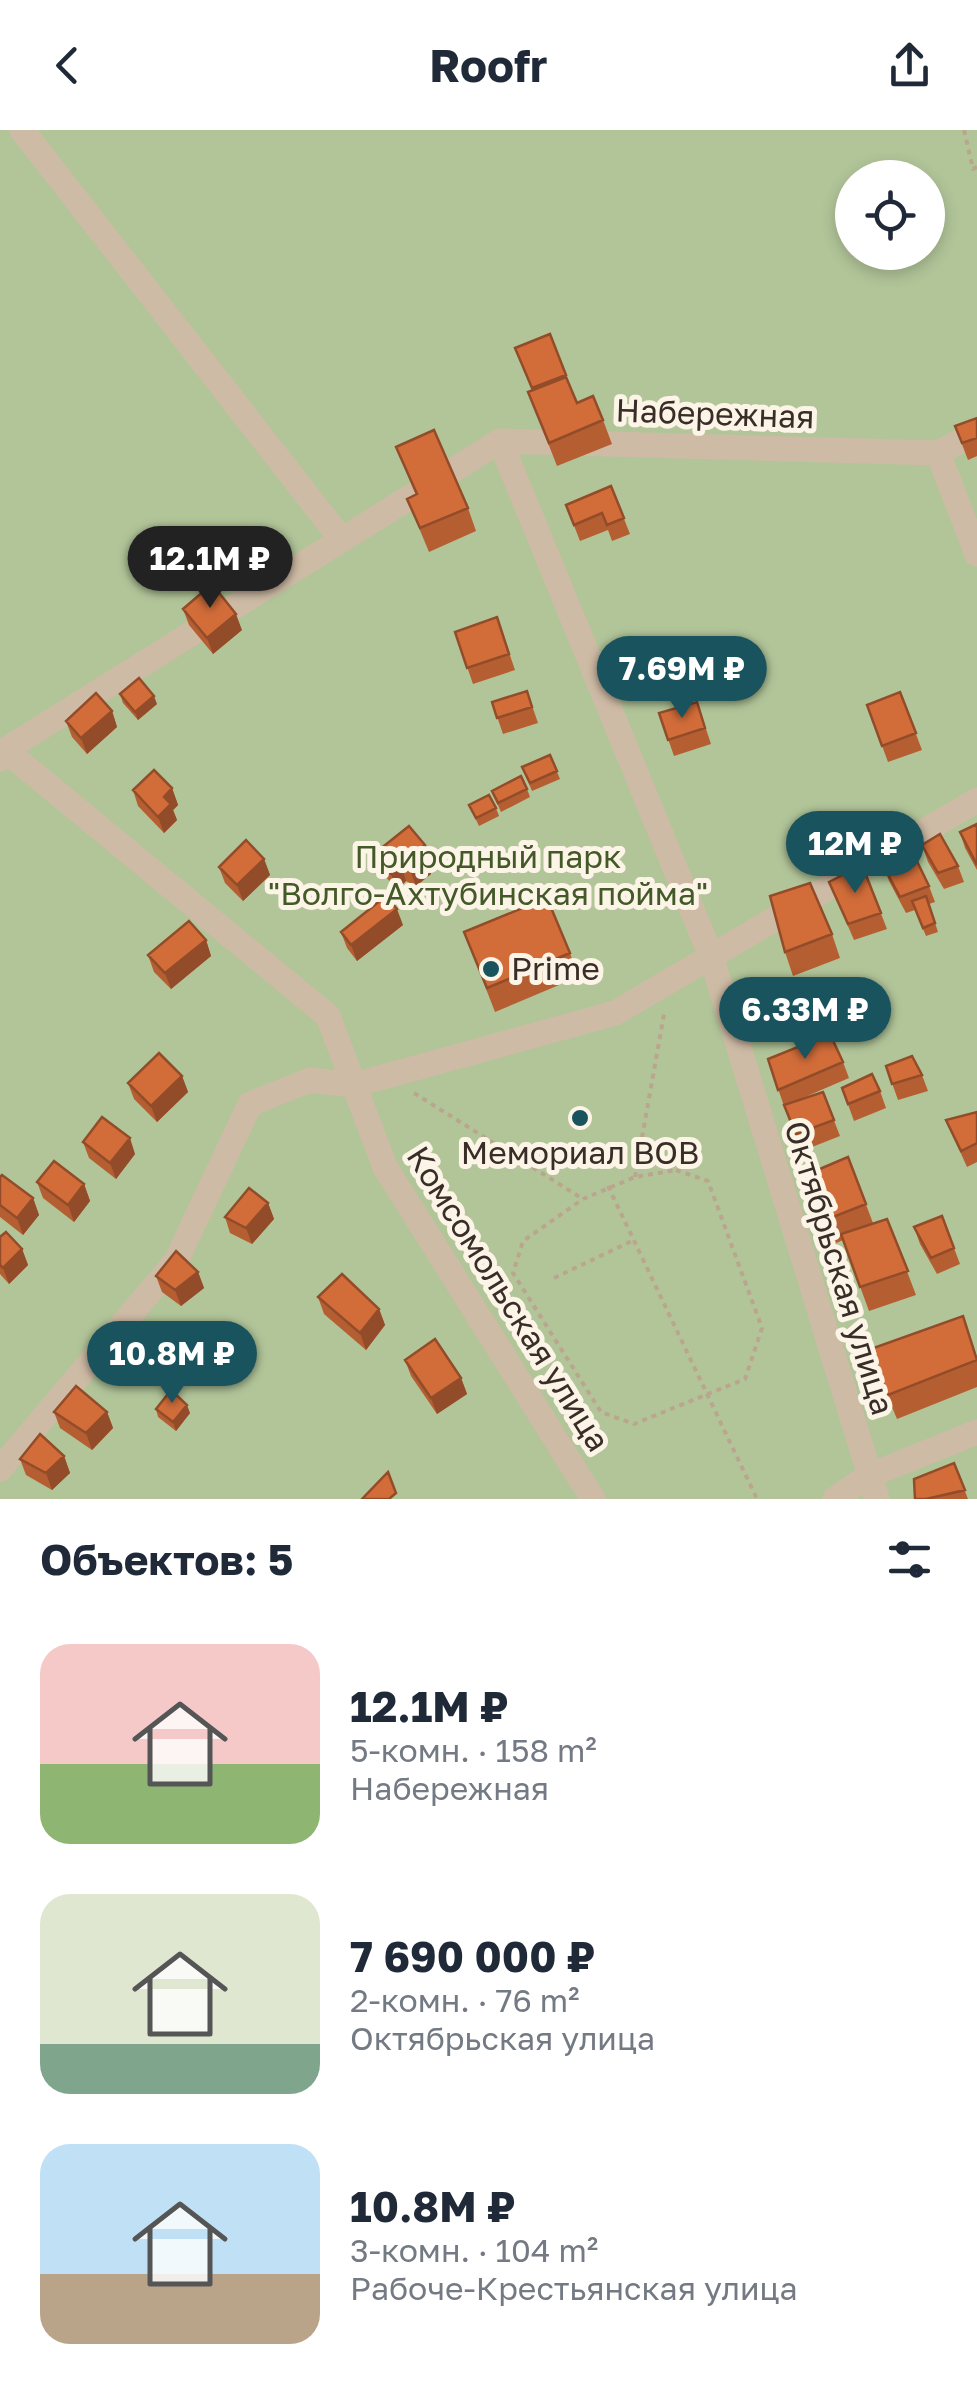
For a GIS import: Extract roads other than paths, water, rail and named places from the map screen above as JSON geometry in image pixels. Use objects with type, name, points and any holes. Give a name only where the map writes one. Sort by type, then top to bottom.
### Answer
[{"type":"street","points":[[22,130],[342,540]]},
{"type":"street","name":"Набережная","points":[[500,441],[938,453],[977,432]]},
{"type":"street","points":[[2,754],[500,441]]},
{"type":"street","name":"Октябрьская улица","points":[[500,441],[711,956],[872,1487]]},
{"type":"street","points":[[938,453],[977,554]]},
{"type":"street","name":"Комсомольская улица","points":[[2,754],[328,1016],[385,1167],[593,1499]]},
{"type":"street","points":[[0,1470],[176,1261],[250,1104],[310,1080],[354,1085],[615,1013],[977,800]]},
{"type":"street","points":[[835,1499],[872,1487],[977,1432]]},
{"type":"place","name":"Prime","points":[[491,969]]},
{"type":"place","name":"Мемориал ВОВ","points":[[580,1118]]},
{"type":"park label","name":"Природный парк \"Волго-Ахтубинская пойма\"","points":[[488,876]]}]
